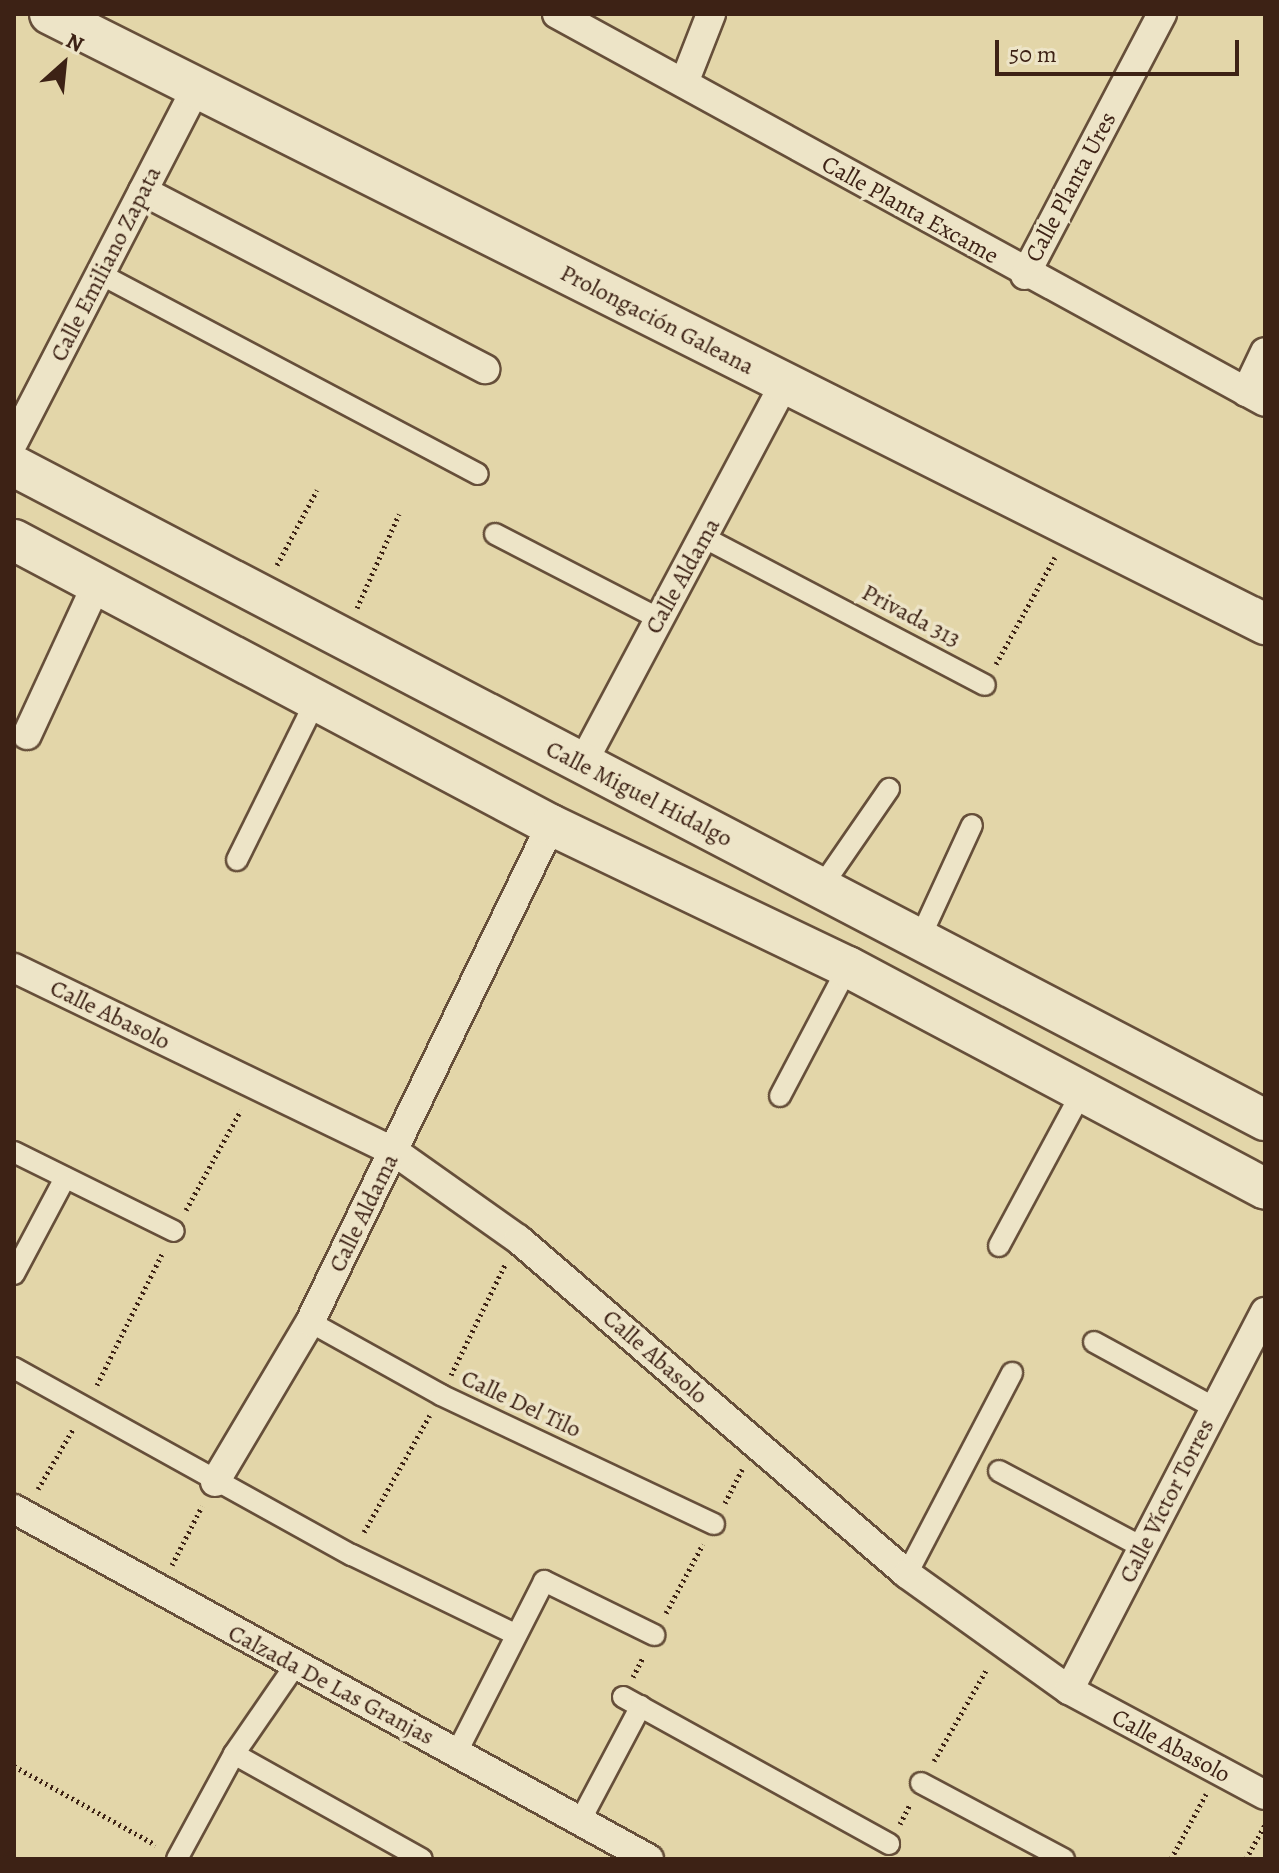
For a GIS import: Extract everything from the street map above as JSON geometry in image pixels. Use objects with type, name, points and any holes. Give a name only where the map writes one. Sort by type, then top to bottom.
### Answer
[{"type":"main road","name":"Prolongación Galeana","points":[[50,14],[1265,624]]},
{"type":"main road","name":"Calle Miguel Hidalgo","points":[[14,466],[259,598],[581,766],[822,886],[1265,1120]]},
{"type":"main road","points":[[14,540],[96,586],[317,698],[551,825],[848,967],[1265,1189]]},
{"type":"street","name":"Calle Planta Excame","points":[[557,14],[1025,275],[1256,397]]},
{"type":"street","points":[[684,83],[711,14]]},
{"type":"street","name":"Calle Planta Ures","points":[[1025,275],[1162,14]]},
{"type":"street","name":"Calle Emiliano Zapata","points":[[14,441],[197,87]]},
{"type":"street","points":[[143,191],[485,369]]},
{"type":"street","points":[[102,275],[478,474]]},
{"type":"street","points":[[1256,397],[1265,352]]},
{"type":"street","name":"Calle Aldama","points":[[581,766],[784,385]]},
{"type":"street","points":[[495,534],[660,619]]},
{"type":"street","name":"Privada 313","points":[[705,538],[985,685]]},
{"type":"street","points":[[27,735],[96,586]]},
{"type":"street","points":[[237,860],[317,698]]},
{"type":"street","points":[[822,886],[889,789]]},
{"type":"street","name":"Calle Aldama","points":[[215,1482],[310,1322],[551,825]]},
{"type":"street","points":[[920,938],[972,825]]},
{"type":"street","points":[[780,1096],[848,967]]},
{"type":"street","name":"Calle Abasolo","points":[[14,968],[395,1152],[518,1239],[907,1574],[1069,1690],[1265,1795]]},
{"type":"street","points":[[999,1246],[1083,1090]]},
{"type":"street","points":[[14,1152],[174,1231]]},
{"type":"street","points":[[14,1274],[65,1178]]},
{"type":"street","name":"Calle Víctor Torres","points":[[1069,1690],[1265,1312]]},
{"type":"street","name":"Calle Del Tilo","points":[[310,1322],[441,1395],[714,1524]]},
{"type":"street","points":[[1094,1342],[1215,1408]]},
{"type":"street","points":[[14,1368],[215,1482],[352,1555],[515,1634]]},
{"type":"street","points":[[907,1574],[1012,1373]]},
{"type":"street","points":[[999,1471],[1144,1548]]},
{"type":"street","name":"Calzada De Las Granjas","points":[[19,1511],[294,1667],[457,1752],[649,1859]]},
{"type":"street","points":[[457,1752],[544,1581],[654,1635]]},
{"type":"street","points":[[178,1858],[234,1754],[294,1667]]},
{"type":"street","points":[[580,1821],[632,1702],[889,1844]]},
{"type":"street","points":[[234,1754],[422,1859]]},
{"type":"street","points":[[921,1783],[1031,1851],[1064,1859]]},
{"type":"path","points":[[259,598],[317,490]]},
{"type":"path","points":[[343,640],[399,514]]},
{"type":"path","points":[[985,685],[1041,578]]},
{"type":"path","points":[[19,1511],[86,1407],[174,1231],[254,1086]]},
{"type":"path","points":[[632,1702],[654,1635],[755,1443]]},
{"type":"path","points":[[158,1590],[215,1482]]},
{"type":"path","points":[[889,1844],[1002,1644]]},
{"type":"path","points":[[14,1766],[178,1858]]},
{"type":"path","points":[[1171,1859],[1217,1772]]},
{"type":"path","points":[[1246,1859],[1265,1825]]}]
